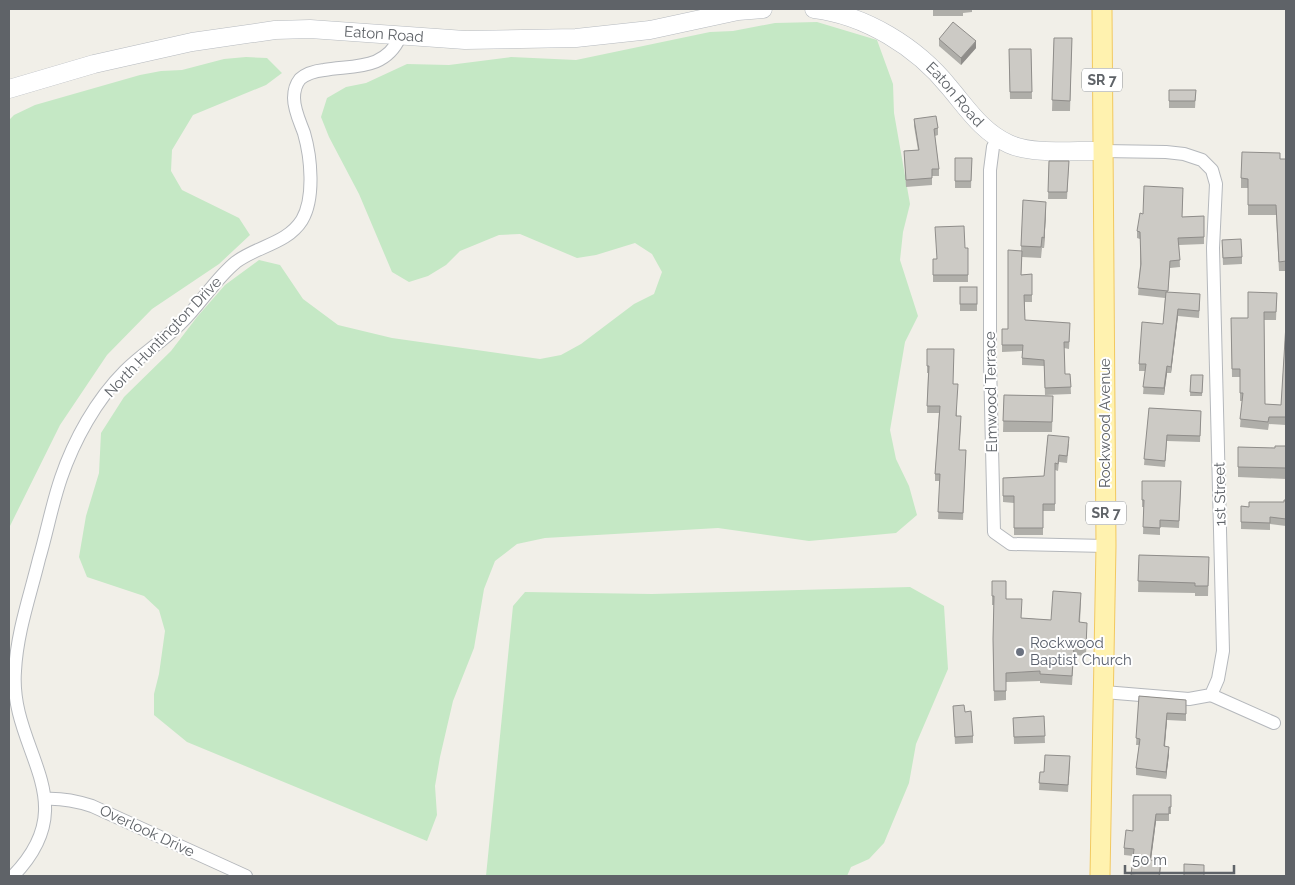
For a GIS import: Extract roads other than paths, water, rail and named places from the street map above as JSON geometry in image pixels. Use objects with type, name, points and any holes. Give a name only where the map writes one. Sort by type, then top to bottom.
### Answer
[{"type":"main road","name":"SR 7","points":[[1102,9],[1103,150]]},
{"type":"main road","name":"Rockwood Avenue","points":[[1100,876],[1106,546],[1103,150]]},
{"type":"street","name":"Eaton Road","points":[[9,89],[94,64],[192,42],[275,30],[310,30],[465,40],[576,38],[650,30],[738,11],[763,9]]},
{"type":"street","name":"Eaton Road","points":[[814,9],[832,11],[854,19],[878,30],[913,51],[932,67],[973,118],[998,138],[1024,149],[1103,150]]},
{"type":"street","name":"North Huntington Drive","points":[[13,876],[31,854],[40,838],[44,824],[45,799],[18,710],[14,672],[21,626],[53,503],[70,455],[95,410],[113,384],[127,369],[180,324],[238,261],[283,238],[302,220],[307,208],[310,174],[304,135],[294,100],[297,84],[308,74],[317,71],[358,66],[384,58],[391,52],[400,37]]},
{"type":"street","name":"Elmwood Terrace","points":[[998,138],[993,147],[990,170],[990,363],[994,532],[1011,544],[1106,546]]},
{"type":"street","name":"1st Street","points":[[1103,150],[1184,154],[1202,160],[1212,170],[1216,184],[1213,248],[1223,651],[1218,679],[1211,695]]},
{"type":"street","points":[[1104,692],[1189,699],[1211,695],[1274,723]]},
{"type":"street","name":"Overlook Drive","points":[[45,799],[60,798],[92,806],[246,876]]},
{"type":"place","name":"Rockwood Baptist Church","points":[[1020,652]]}]
